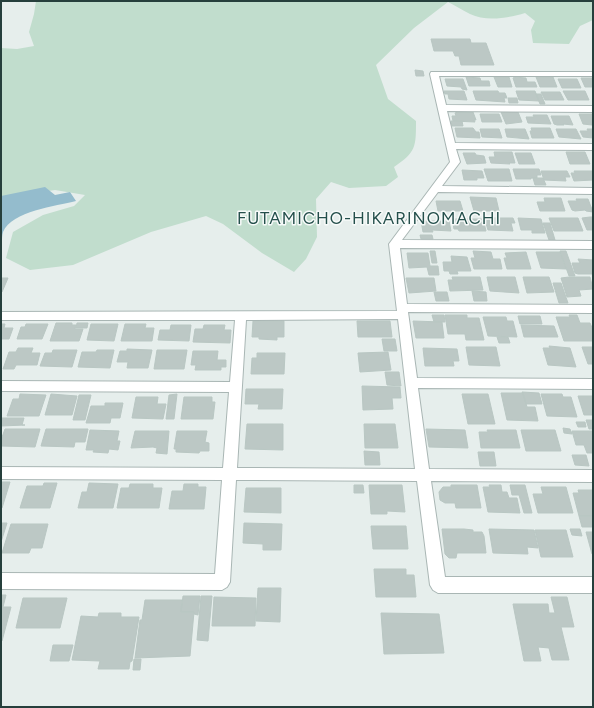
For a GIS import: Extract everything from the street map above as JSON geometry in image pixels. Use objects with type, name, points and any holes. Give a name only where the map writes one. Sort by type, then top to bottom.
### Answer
[{"type":"street","points":[[593,74],[434,74],[455,162],[394,244],[438,585],[593,585]]},
{"type":"street","points":[[442,108],[593,109]]},
{"type":"street","points":[[452,146],[593,147]]},
{"type":"street","points":[[434,189],[593,191]]},
{"type":"street","points":[[394,244],[593,245]]},
{"type":"street","points":[[1,316],[241,316],[593,309]]},
{"type":"street","points":[[1,581],[222,582],[241,316]]},
{"type":"street","points":[[411,383],[593,384]]},
{"type":"street","points":[[1,386],[235,386]]},
{"type":"street","points":[[1,473],[593,476]]},
{"type":"green space","points":[[36,1],[593,1],[593,20],[580,26],[569,44],[533,43],[531,30],[535,21],[525,13],[505,18],[483,18],[470,14],[448,2],[414,28],[376,65],[388,99],[416,121],[416,137],[411,153],[394,167],[398,177],[386,186],[349,188],[331,182],[316,199],[317,237],[306,259],[294,272],[262,253],[223,224],[206,216],[151,232],[73,265],[30,270],[6,258],[13,232],[43,215],[74,206],[85,195],[55,190],[1,198],[1,48],[17,49],[34,46],[29,32]]},
{"type":"water","points":[[45,187],[55,195],[70,192],[76,201],[35,210],[15,219],[3,232],[1,250],[1,196]]},
{"type":"building","points":[[431,39],[470,39],[471,43],[486,43],[494,65],[461,65],[459,56],[455,56],[453,51],[434,51]]},
{"type":"building","points":[[415,70],[423,71],[424,76],[416,76]]},
{"type":"building","points":[[466,77],[480,78],[481,81],[489,81],[490,86],[469,86]]},
{"type":"building","points":[[494,77],[509,77],[512,87],[498,87]]},
{"type":"building","points":[[536,77],[553,77],[557,87],[540,87]]},
{"type":"building","points":[[513,78],[526,78],[527,82],[535,82],[537,87],[516,87]]},
{"type":"building","points":[[581,78],[593,78],[593,87],[585,87]]},
{"type":"building","points":[[445,79],[463,79],[467,90],[462,89],[461,87],[447,86]]},
{"type":"building","points":[[558,79],[577,79],[581,88],[562,88]]},
{"type":"building","points":[[444,91],[464,91],[467,100],[449,99],[448,94],[445,94]]},
{"type":"building","points":[[473,91],[498,91],[499,93],[505,93],[507,98],[504,98],[505,102],[476,100]]},
{"type":"building","points":[[516,91],[535,91],[539,101],[519,100]]},
{"type":"building","points":[[563,91],[585,91],[589,100],[568,100]]},
{"type":"building","points":[[541,92],[560,92],[564,100],[545,100]]},
{"type":"building","points":[[536,94],[541,94],[545,104],[540,104]]},
{"type":"building","points":[[508,98],[517,98],[518,103],[509,103]]},
{"type":"building","points":[[473,112],[476,120],[474,120],[475,122],[453,121],[452,116],[456,116],[455,113]]},
{"type":"building","points":[[501,112],[518,112],[522,122],[506,124]]},
{"type":"building","points":[[480,114],[499,114],[502,122],[482,122]]},
{"type":"building","points":[[579,114],[593,114],[592,125],[583,124]]},
{"type":"building","points":[[533,115],[547,115],[551,124],[528,123],[526,117],[534,117]]},
{"type":"building","points":[[551,116],[569,116],[573,125],[554,124]]},
{"type":"building","points":[[451,121],[462,121],[463,126],[452,126]]},
{"type":"building","points":[[455,128],[473,128],[476,132],[479,132],[480,138],[457,137]]},
{"type":"building","points":[[531,128],[550,128],[554,138],[532,138],[530,131],[532,131]]},
{"type":"building","points":[[480,129],[499,129],[502,138],[482,137]]},
{"type":"building","points":[[505,129],[525,129],[529,139],[507,137]]},
{"type":"building","points":[[556,129],[576,129],[581,139],[559,137]]},
{"type":"building","points":[[587,129],[593,129],[593,138],[583,137],[580,131],[588,131]]},
{"type":"building","points":[[494,152],[512,152],[515,163],[491,163],[489,157],[495,157]]},
{"type":"building","points":[[566,152],[585,152],[590,164],[570,164]]},
{"type":"building","points":[[463,153],[475,153],[476,155],[484,156],[486,163],[467,164]]},
{"type":"building","points":[[515,153],[531,153],[535,164],[519,164]]},
{"type":"building","points":[[484,169],[509,169],[512,181],[488,181]]},
{"type":"building","points":[[513,169],[539,169],[541,175],[537,175],[537,178],[531,179],[516,179]]},
{"type":"building","points":[[462,170],[482,171],[484,178],[477,178],[477,180],[464,180]]},
{"type":"building","points":[[541,171],[567,171],[570,177],[565,177],[566,181],[544,180]]},
{"type":"building","points":[[574,171],[593,171],[593,180],[574,181],[571,173],[575,173]]},
{"type":"building","points":[[533,178],[543,178],[546,185],[535,185]]},
{"type":"building","points":[[470,197],[496,198],[499,211],[474,211]]},
{"type":"building","points":[[544,198],[561,198],[565,211],[540,211],[537,202],[545,202]]},
{"type":"building","points":[[576,199],[588,199],[593,212],[585,210],[572,210],[568,201],[577,201]]},
{"type":"building","points":[[436,201],[460,201],[463,211],[438,211]]},
{"type":"building","points":[[593,217],[593,230],[587,230],[582,218]]},
{"type":"building","points":[[488,218],[513,218],[515,223],[511,223],[513,231],[488,230],[485,220],[489,220]]},
{"type":"building","points":[[518,218],[541,219],[545,233],[532,233],[532,230],[521,230]]},
{"type":"building","points":[[549,218],[578,218],[583,231],[554,231]]},
{"type":"building","points":[[452,219],[483,219],[486,231],[459,231],[458,229],[454,229]]},
{"type":"building","points":[[421,221],[449,221],[451,231],[432,230],[433,232],[423,232]]},
{"type":"building","points":[[543,223],[550,223],[555,240],[549,240]]},
{"type":"building","points":[[420,235],[432,235],[433,239],[421,239]]},
{"type":"building","points":[[430,251],[435,251],[437,263],[432,263]]},
{"type":"building","points":[[473,251],[491,252],[493,259],[500,259],[502,269],[474,269],[471,258],[475,258]]},
{"type":"building","points":[[560,251],[566,251],[575,276],[569,276]]},
{"type":"building","points":[[526,252],[531,269],[507,269],[504,258],[507,258],[505,253]]},
{"type":"building","points":[[536,252],[560,252],[566,269],[541,268]]},
{"type":"building","points":[[407,253],[428,253],[430,266],[438,266],[439,275],[429,275],[427,267],[409,268]]},
{"type":"building","points":[[451,256],[467,257],[471,271],[457,271],[458,274],[450,274],[449,271],[444,271],[443,262],[452,262]]},
{"type":"building","points":[[578,259],[593,260],[593,274],[575,273],[572,263],[580,263]]},
{"type":"building","points":[[452,277],[480,277],[483,290],[450,291],[448,280],[453,280]]},
{"type":"building","points":[[487,277],[515,277],[519,293],[490,291]]},
{"type":"building","points":[[523,277],[549,277],[554,292],[527,293]]},
{"type":"building","points":[[590,277],[593,289],[579,290],[581,296],[567,297],[561,278]]},
{"type":"building","points":[[1,278],[8,278],[2,292],[1,292]]},
{"type":"building","points":[[406,278],[434,278],[436,291],[409,293]]},
{"type":"building","points":[[553,283],[561,283],[568,303],[559,303]]},
{"type":"building","points":[[472,291],[486,292],[487,301],[474,301]]},
{"type":"building","points":[[434,292],[447,292],[449,301],[436,301]]},
{"type":"building","points":[[432,315],[444,315],[445,322],[434,322]]},
{"type":"building","points":[[445,315],[467,315],[467,318],[479,318],[484,340],[466,340],[465,334],[448,334]]},
{"type":"building","points":[[569,315],[577,315],[580,323],[590,323],[593,330],[593,341],[564,341],[556,317],[570,317]]},
{"type":"building","points":[[518,316],[540,316],[542,324],[520,324]]},
{"type":"building","points":[[483,317],[506,317],[507,321],[513,321],[517,337],[488,336]]},
{"type":"building","points":[[253,321],[284,321],[284,337],[277,337],[277,340],[252,337]]},
{"type":"building","points":[[357,321],[390,321],[392,337],[358,337]]},
{"type":"building","points":[[413,321],[442,322],[444,338],[416,338]]},
{"type":"building","points":[[56,323],[72,323],[72,325],[76,325],[75,329],[83,329],[79,341],[50,341]]},
{"type":"building","points":[[77,323],[88,323],[87,328],[76,328]]},
{"type":"building","points":[[1,324],[5,324],[4,328],[13,328],[9,339],[1,339]]},
{"type":"building","points":[[26,324],[48,324],[42,339],[17,339],[21,327],[25,327]]},
{"type":"building","points":[[91,324],[118,324],[114,341],[87,340]]},
{"type":"building","points":[[125,324],[146,324],[145,328],[154,328],[152,341],[121,341]]},
{"type":"building","points":[[171,325],[191,325],[189,341],[158,340],[160,330],[170,330]]},
{"type":"building","points":[[204,325],[225,325],[224,330],[231,330],[230,343],[193,342],[195,329],[203,329]]},
{"type":"building","points":[[521,325],[554,326],[558,337],[524,337]]},
{"type":"building","points":[[497,337],[508,337],[510,343],[499,343]]},
{"type":"building","points":[[382,339],[395,339],[397,351],[384,351]]},
{"type":"building","points":[[549,346],[570,348],[576,367],[548,365],[543,348],[550,348]]},
{"type":"building","points":[[466,347],[496,347],[500,366],[469,365]]},
{"type":"building","points":[[582,347],[593,347],[593,364],[588,364]]},
{"type":"building","points":[[18,348],[33,348],[31,353],[40,353],[37,365],[16,365],[14,369],[3,369],[9,352],[16,352]]},
{"type":"building","points":[[423,348],[457,349],[459,361],[453,361],[454,366],[425,366]]},
{"type":"building","points":[[127,349],[152,350],[148,368],[127,368],[128,362],[117,362],[120,351],[127,351]]},
{"type":"building","points":[[53,350],[77,350],[72,367],[40,366],[45,353],[52,353]]},
{"type":"building","points":[[97,350],[114,350],[110,368],[78,367],[82,352],[96,352]]},
{"type":"building","points":[[157,350],[187,350],[184,369],[154,369]]},
{"type":"building","points":[[193,351],[218,351],[217,360],[226,360],[226,367],[221,367],[221,370],[195,370],[196,365],[191,365]]},
{"type":"building","points":[[388,352],[391,370],[360,372],[358,353]]},
{"type":"building","points":[[257,353],[285,353],[284,374],[251,374],[252,358],[257,358]]},
{"type":"building","points":[[385,372],[399,372],[401,386],[387,385]]},
{"type":"building","points":[[362,386],[400,387],[401,398],[392,398],[393,409],[363,410]]},
{"type":"building","points":[[246,389],[283,389],[282,409],[258,409],[259,404],[245,404]]},
{"type":"building","points":[[522,392],[539,393],[542,404],[526,404]]},
{"type":"building","points":[[501,393],[523,393],[527,407],[535,407],[538,421],[507,420]]},
{"type":"building","points":[[20,394],[46,395],[39,416],[7,416],[13,399],[19,399]]},
{"type":"building","points":[[51,394],[77,396],[72,415],[45,415]]},
{"type":"building","points":[[177,394],[174,419],[166,419],[169,395]]},
{"type":"building","points":[[462,394],[488,394],[495,424],[468,424]]},
{"type":"building","points":[[541,394],[562,394],[563,397],[571,397],[577,417],[547,416]]},
{"type":"building","points":[[79,395],[91,395],[85,420],[73,420]]},
{"type":"building","points":[[578,396],[593,396],[593,415],[584,415]]},
{"type":"building","points":[[136,397],[158,397],[157,404],[166,404],[163,419],[132,418]]},
{"type":"building","points":[[184,397],[212,397],[212,402],[215,402],[213,419],[181,419]]},
{"type":"building","points":[[105,403],[123,403],[120,418],[111,418],[110,423],[86,423],[91,406],[105,406]]},
{"type":"building","points":[[1,418],[24,418],[22,425],[25,425],[1,426]]},
{"type":"building","points":[[586,420],[593,420],[593,429],[589,429]]},
{"type":"building","points":[[576,422],[585,422],[586,427],[578,427]]},
{"type":"building","points":[[247,424],[283,424],[283,450],[245,449]]},
{"type":"building","points":[[364,424],[395,424],[398,448],[365,448]]},
{"type":"building","points":[[563,428],[570,429],[572,434],[564,433]]},
{"type":"building","points":[[5,429],[40,429],[35,447],[1,446],[1,440]]},
{"type":"building","points":[[46,429],[88,429],[85,442],[75,442],[74,447],[41,446]]},
{"type":"building","points":[[426,429],[465,430],[468,448],[429,447]]},
{"type":"building","points":[[90,430],[119,431],[117,441],[120,441],[118,450],[109,449],[108,453],[86,450]]},
{"type":"building","points":[[487,430],[516,430],[520,448],[481,448],[479,432],[488,432]]},
{"type":"building","points":[[521,430],[555,430],[561,451],[526,451]]},
{"type":"building","points":[[135,431],[169,431],[167,454],[156,453],[157,448],[153,447],[131,448]]},
{"type":"building","points":[[177,431],[207,431],[205,442],[209,443],[209,451],[200,451],[199,453],[176,452],[176,449],[174,449]]},
{"type":"building","points":[[572,431],[593,431],[593,453],[587,453],[584,445],[576,445]]},
{"type":"building","points":[[364,451],[379,452],[380,465],[365,465]]},
{"type":"building","points":[[478,452],[494,452],[496,466],[480,466]]},
{"type":"building","points":[[572,455],[586,455],[589,466],[575,465]]},
{"type":"building","points":[[1,482],[10,482],[2,508],[1,508]]},
{"type":"building","points":[[44,483],[57,483],[50,508],[20,508],[27,486],[43,486]]},
{"type":"building","points":[[89,483],[118,484],[113,508],[78,508],[82,492],[87,492]]},
{"type":"building","points":[[130,484],[153,484],[153,488],[162,488],[159,508],[117,508],[121,488],[129,488]]},
{"type":"building","points":[[184,484],[198,484],[198,487],[206,487],[204,509],[169,509],[172,491],[183,491]]},
{"type":"building","points":[[354,485],[363,485],[364,493],[354,493]]},
{"type":"building","points":[[369,485],[402,485],[405,512],[387,511],[387,514],[371,514]]},
{"type":"building","points":[[451,485],[477,485],[481,508],[456,508],[455,503],[445,503],[440,500],[439,492],[443,487],[451,487]]},
{"type":"building","points":[[489,485],[501,485],[502,492],[507,492],[509,498],[517,498],[520,513],[488,512],[483,487],[490,487]]},
{"type":"building","points":[[510,485],[525,485],[532,513],[524,513],[519,495],[512,495]]},
{"type":"building","points":[[541,487],[566,487],[573,513],[538,513],[533,494],[543,494]]},
{"type":"building","points":[[246,488],[281,488],[281,513],[244,512]]},
{"type":"building","points":[[578,490],[593,490],[593,516],[579,516],[573,493],[579,493]]},
{"type":"building","points":[[579,516],[593,516],[593,527],[582,527]]},
{"type":"building","points":[[1,523],[7,523],[1,542]]},
{"type":"building","points":[[244,523],[282,524],[281,550],[263,550],[263,544],[243,543]]},
{"type":"building","points":[[11,524],[48,524],[42,548],[31,548],[29,553],[2,553]]},
{"type":"building","points":[[371,526],[406,526],[408,549],[373,549]]},
{"type":"building","points":[[442,529],[464,529],[473,530],[473,532],[482,532],[484,536],[486,553],[457,553],[456,558],[449,558],[445,554]]},
{"type":"building","points":[[489,529],[534,530],[538,548],[527,547],[528,554],[493,553]]},
{"type":"building","points":[[570,529],[580,529],[582,536],[572,535]]},
{"type":"building","points":[[535,530],[566,530],[573,557],[541,557]]},
{"type":"building","points":[[586,532],[593,532],[593,554],[592,554]]},
{"type":"building","points":[[374,569],[406,569],[406,575],[414,575],[416,597],[376,597]]},
{"type":"building","points":[[258,588],[281,588],[280,622],[256,621]]},
{"type":"building","points":[[1,595],[6,595],[3,607],[11,607],[2,641],[1,641]]},
{"type":"building","points":[[183,596],[200,596],[198,615],[194,614],[194,612],[181,612]]},
{"type":"building","points":[[201,596],[212,596],[208,641],[197,640]]},
{"type":"building","points":[[214,597],[256,598],[255,626],[212,626]]},
{"type":"building","points":[[551,597],[567,597],[574,627],[561,627],[569,660],[552,660],[549,648],[538,647],[541,661],[524,661],[513,604],[548,604],[549,613],[555,613]]},
{"type":"building","points":[[23,598],[67,598],[60,628],[16,628]]},
{"type":"building","points":[[145,600],[182,600],[181,612],[194,612],[190,656],[135,658],[140,620],[142,620]]},
{"type":"building","points":[[99,613],[121,613],[121,617],[139,617],[132,661],[130,662],[129,669],[98,669],[100,661],[72,660],[81,616],[98,617]]},
{"type":"building","points":[[381,613],[439,614],[444,653],[384,654]]},
{"type":"building","points":[[53,645],[73,645],[69,661],[50,661]]},
{"type":"building","points":[[134,659],[141,659],[140,670],[133,670]]},
{"type":"district","name":"FUTAMICHO-HIKARINOMACHI","points":[[369,218]]}]
